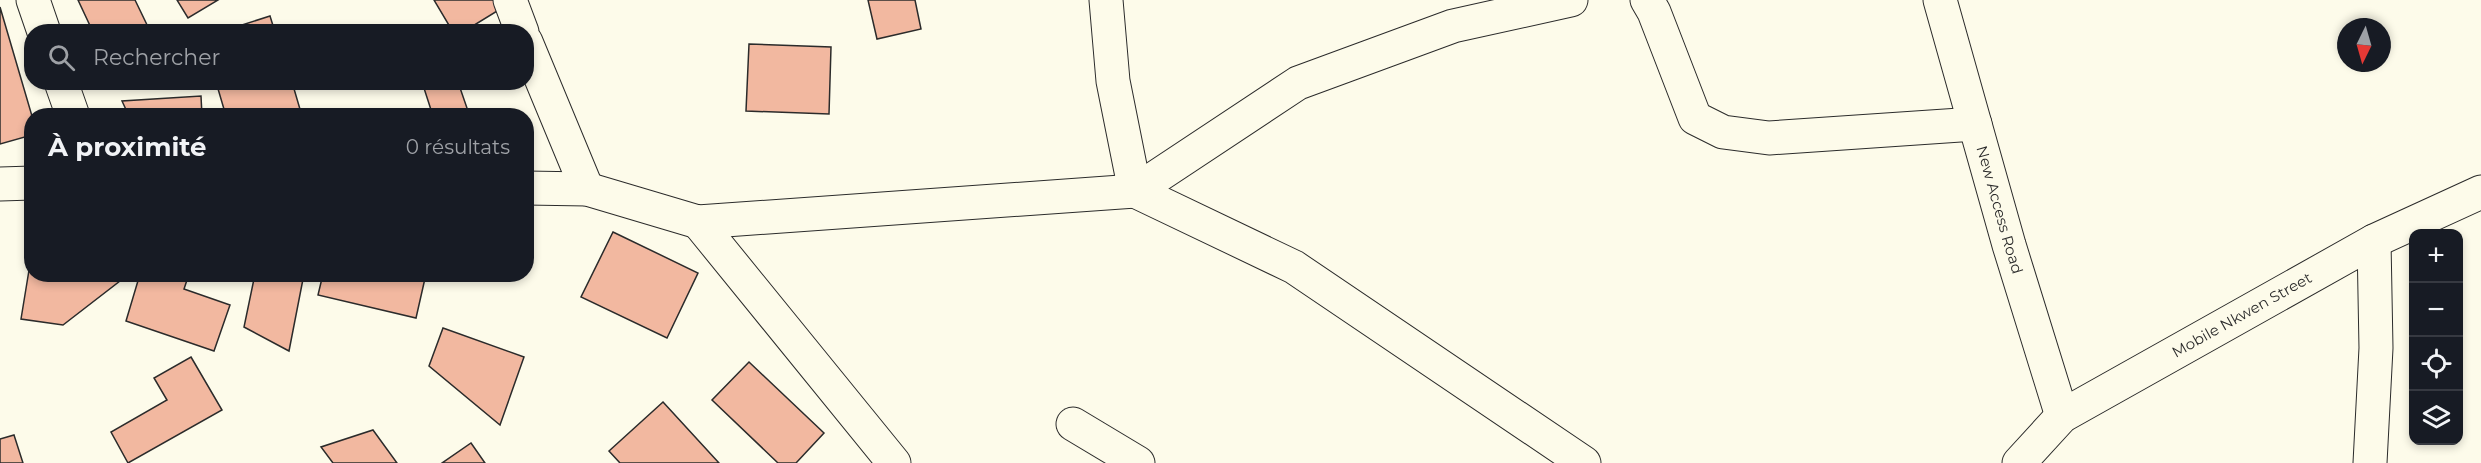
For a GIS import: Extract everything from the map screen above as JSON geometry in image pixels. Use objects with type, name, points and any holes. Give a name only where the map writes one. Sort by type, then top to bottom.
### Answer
[{"type":"main road","points":[[33,0],[41,24]]},
{"type":"main road","points":[[510,0],[519,24]]},
{"type":"main road","points":[[1106,0],[1113,81],[1135,191]]},
{"type":"main road","points":[[534,188],[587,189],[698,222],[1135,191],[1298,83],[1453,27],[1571,0]]},
{"type":"main road","points":[[1647,0],[1654,12],[1695,118],[1723,132],[1769,138],[1975,124]]},
{"type":"main road","name":"New Access Road","points":[[1940,0],[2009,245],[2062,416]]},
{"type":"main road","points":[[534,61],[587,189]]},
{"type":"main road","points":[[64,90],[70,108]]},
{"type":"main road","points":[[0,184],[24,183]]},
{"type":"main road","points":[[1135,191],[1294,267],[1584,463]]},
{"type":"main road","name":"Mobile Nkwen Street","points":[[2019,463],[2062,416],[2374,242],[2481,192]]},
{"type":"main road","points":[[698,222],[894,463]]},
{"type":"main road","points":[[2370,463],[2376,348],[2374,242]]},
{"type":"main road","points":[[1074,424],[1138,463]]},
{"type":"building","points":[[78,0],[135,0],[147,24],[89,24]]},
{"type":"building","points":[[177,0],[218,0],[188,18]]},
{"type":"building","points":[[434,0],[504,0],[507,5],[476,24],[448,24]]},
{"type":"building","points":[[868,0],[915,0],[921,29],[877,39]]},
{"type":"building","points":[[0,7],[30,108],[24,108],[24,137],[0,144]]},
{"type":"building","points":[[270,16],[272,24],[245,24]]},
{"type":"building","points":[[749,44],[831,47],[829,114],[746,111]]},
{"type":"building","points":[[218,90],[294,90],[300,108],[224,108]]},
{"type":"building","points":[[425,90],[461,90],[467,108],[430,108]]},
{"type":"building","points":[[201,96],[202,108],[125,108],[122,101]]},
{"type":"building","points":[[613,232],[698,273],[667,338],[581,297]]},
{"type":"building","points":[[27,282],[119,282],[63,325],[21,319]]},
{"type":"building","points":[[138,282],[186,282],[184,289],[230,305],[214,351],[126,321]]},
{"type":"building","points":[[253,282],[302,282],[289,351],[244,327]]},
{"type":"building","points":[[321,282],[424,282],[416,318],[318,295]]},
{"type":"building","points":[[443,328],[524,357],[500,425],[429,366]]},
{"type":"building","points":[[191,357],[222,410],[128,463],[111,432],[167,400],[154,378]]},
{"type":"building","points":[[749,362],[824,433],[796,463],[778,463],[712,400]]},
{"type":"building","points":[[663,402],[719,463],[620,463],[609,451]]},
{"type":"building","points":[[373,430],[397,463],[333,463],[321,447]]},
{"type":"building","points":[[14,435],[23,463],[0,463],[0,439]]},
{"type":"building","points":[[471,443],[485,463],[442,463]]}]
